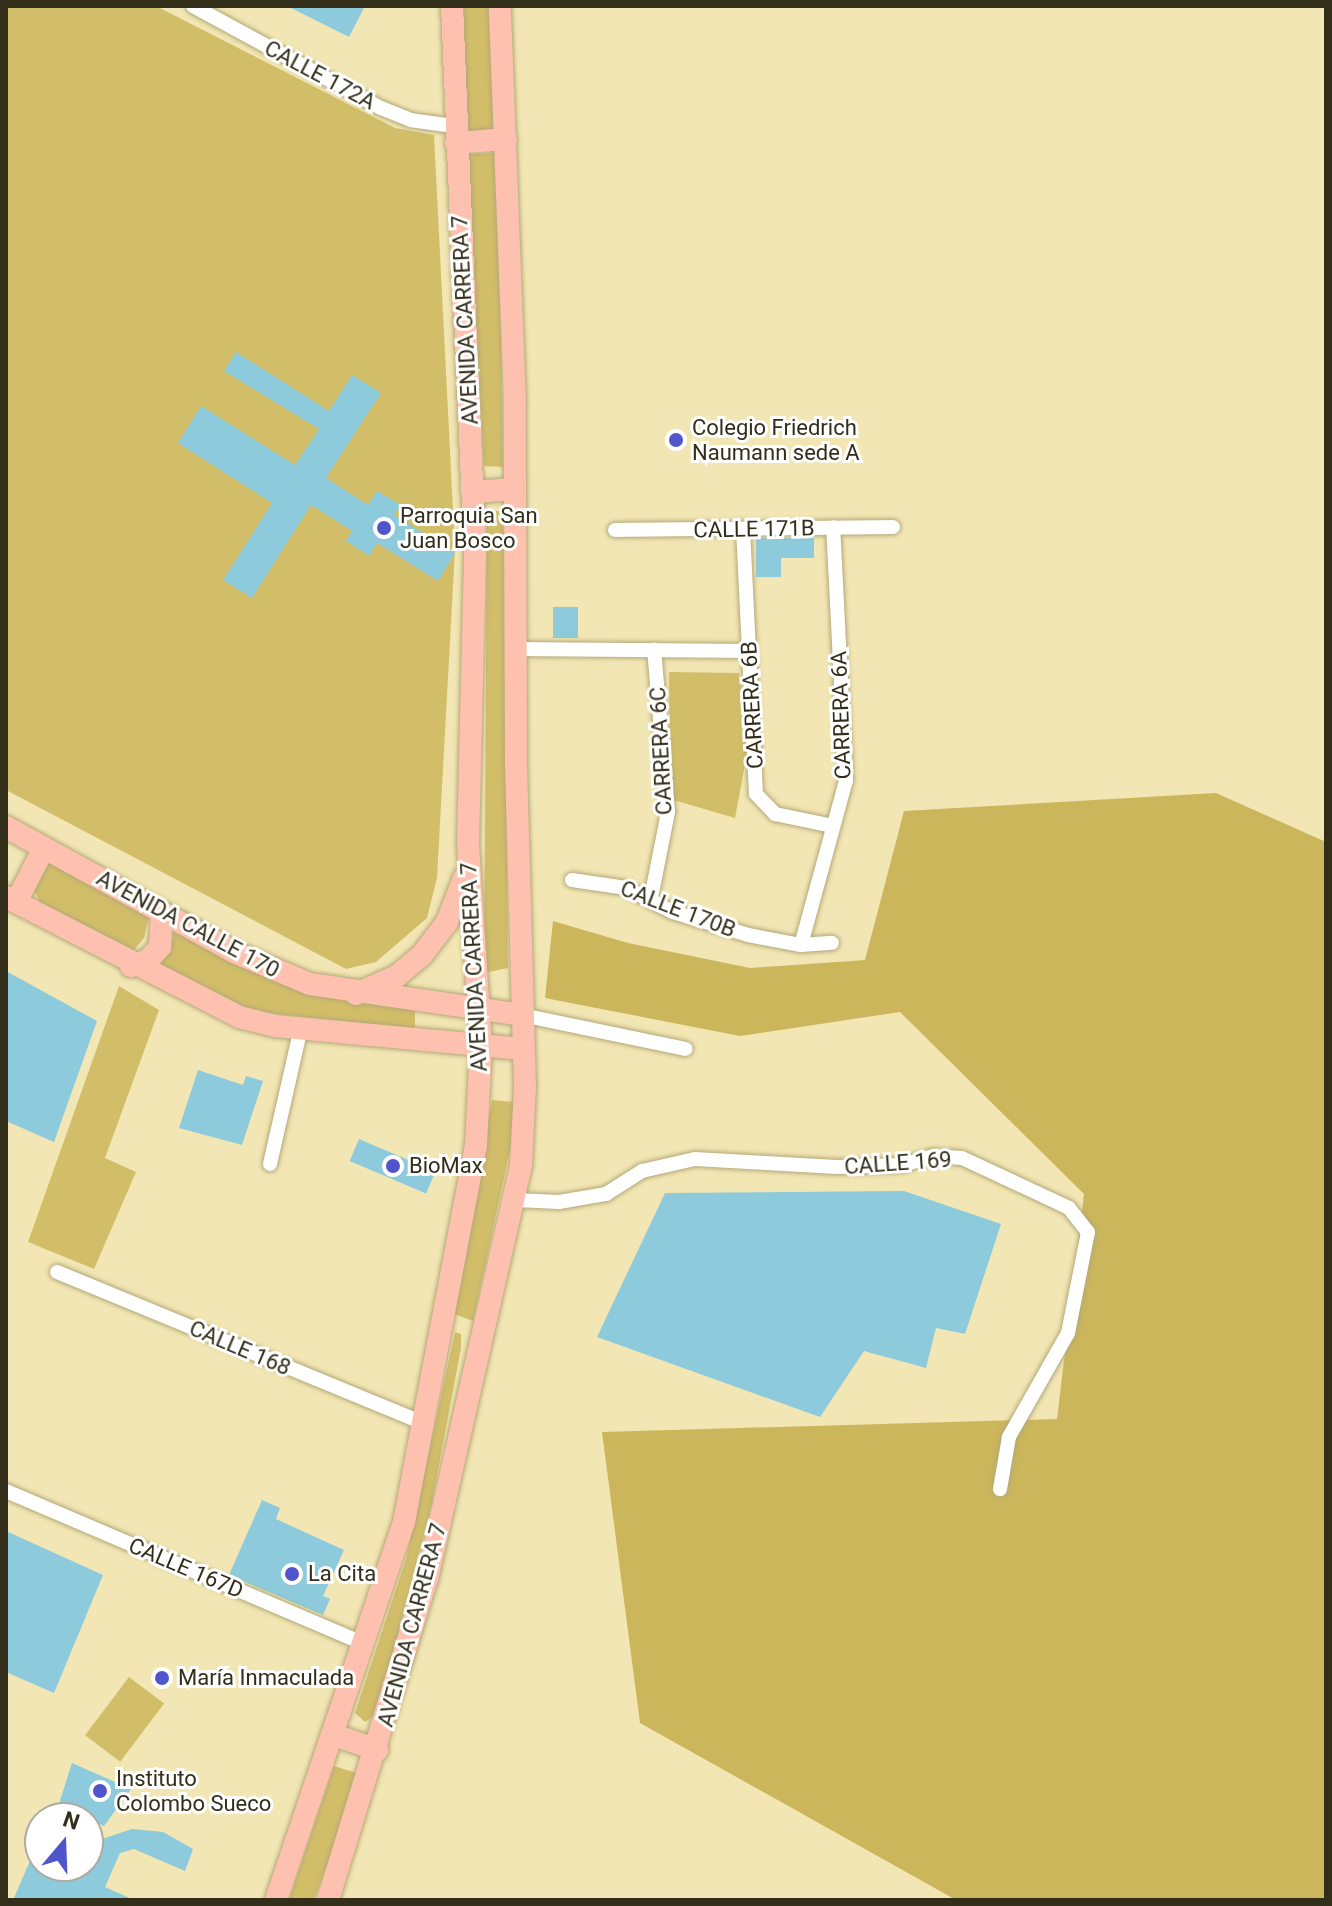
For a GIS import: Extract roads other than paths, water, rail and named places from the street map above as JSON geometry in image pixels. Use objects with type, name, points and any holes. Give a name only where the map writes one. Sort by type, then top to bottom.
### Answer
[{"type":"main road","name":"AVENIDA CARRERA 7","points":[[276,1900],[404,1522],[476,1146],[481,1045],[468,866],[476,657],[474,492],[455,134],[452,6]]},
{"type":"main road","name":"AVENIDA CARRERA 7","points":[[328,1900],[378,1750],[427,1579],[515,1200],[524,1133],[515,489],[500,6]]},
{"type":"main road","points":[[455,134],[506,139]]},
{"type":"main road","points":[[474,492],[515,489]]},
{"type":"main road","name":"AVENIDA CALLE 170","points":[[6,827],[260,964],[355,994],[522,1015]]},
{"type":"main road","points":[[44,848],[11,899],[131,966],[225,1012],[301,1028],[523,1049]]},
{"type":"main road","points":[[355,994],[397,976],[436,940],[468,866]]},
{"type":"main road","points":[[131,966],[148,960],[160,947],[165,931],[162,913]]},
{"type":"main road","points":[[443,1330],[461,1325],[474,1333],[480,1346]]},
{"type":"main road","points":[[334,1735],[378,1750]]},
{"type":"street","name":"CALLE 172A","points":[[193,6],[381,108],[455,134]]},
{"type":"street","name":"CARRERA 6A","points":[[801,945],[846,781],[833,527]]},
{"type":"street","name":"CALLE 171B","points":[[615,530],[893,527]]},
{"type":"street","name":"CARRERA 6B","points":[[743,529],[758,798],[775,814],[833,826]]},
{"type":"street","points":[[517,649],[749,651]]},
{"type":"street","name":"CARRERA 6C","points":[[651,898],[668,812],[654,650]]},
{"type":"street","name":"CALLE 170B","points":[[572,880],[611,883],[651,898],[673,912],[733,931],[801,945],[832,943]]},
{"type":"street","points":[[522,1015],[686,1049]]},
{"type":"street","points":[[270,1164],[301,1028]]},
{"type":"street","name":"CALLE 169","points":[[515,1200],[559,1202],[606,1194],[642,1171],[695,1159],[837,1167],[902,1165],[933,1156],[962,1158],[1069,1208],[1088,1232],[1068,1333],[1009,1437],[1000,1489]]},
{"type":"street","name":"CALLE 168","points":[[57,1272],[424,1423]]},
{"type":"street","name":"CALLE 167D","points":[[6,1491],[365,1644]]},
{"type":"place","name":"Colegio Friedrich Naumann sede A","points":[[676,440]]},
{"type":"place","name":"Parroquia San Juan Bosco","points":[[384,528]]},
{"type":"place","name":"BioMax","points":[[393,1166]]},
{"type":"place","name":"La Cita","points":[[292,1574]]},
{"type":"place","name":"María Inmaculada","points":[[162,1678]]},
{"type":"place","name":"Instituto Colombo Sueco","points":[[100,1791]]}]
